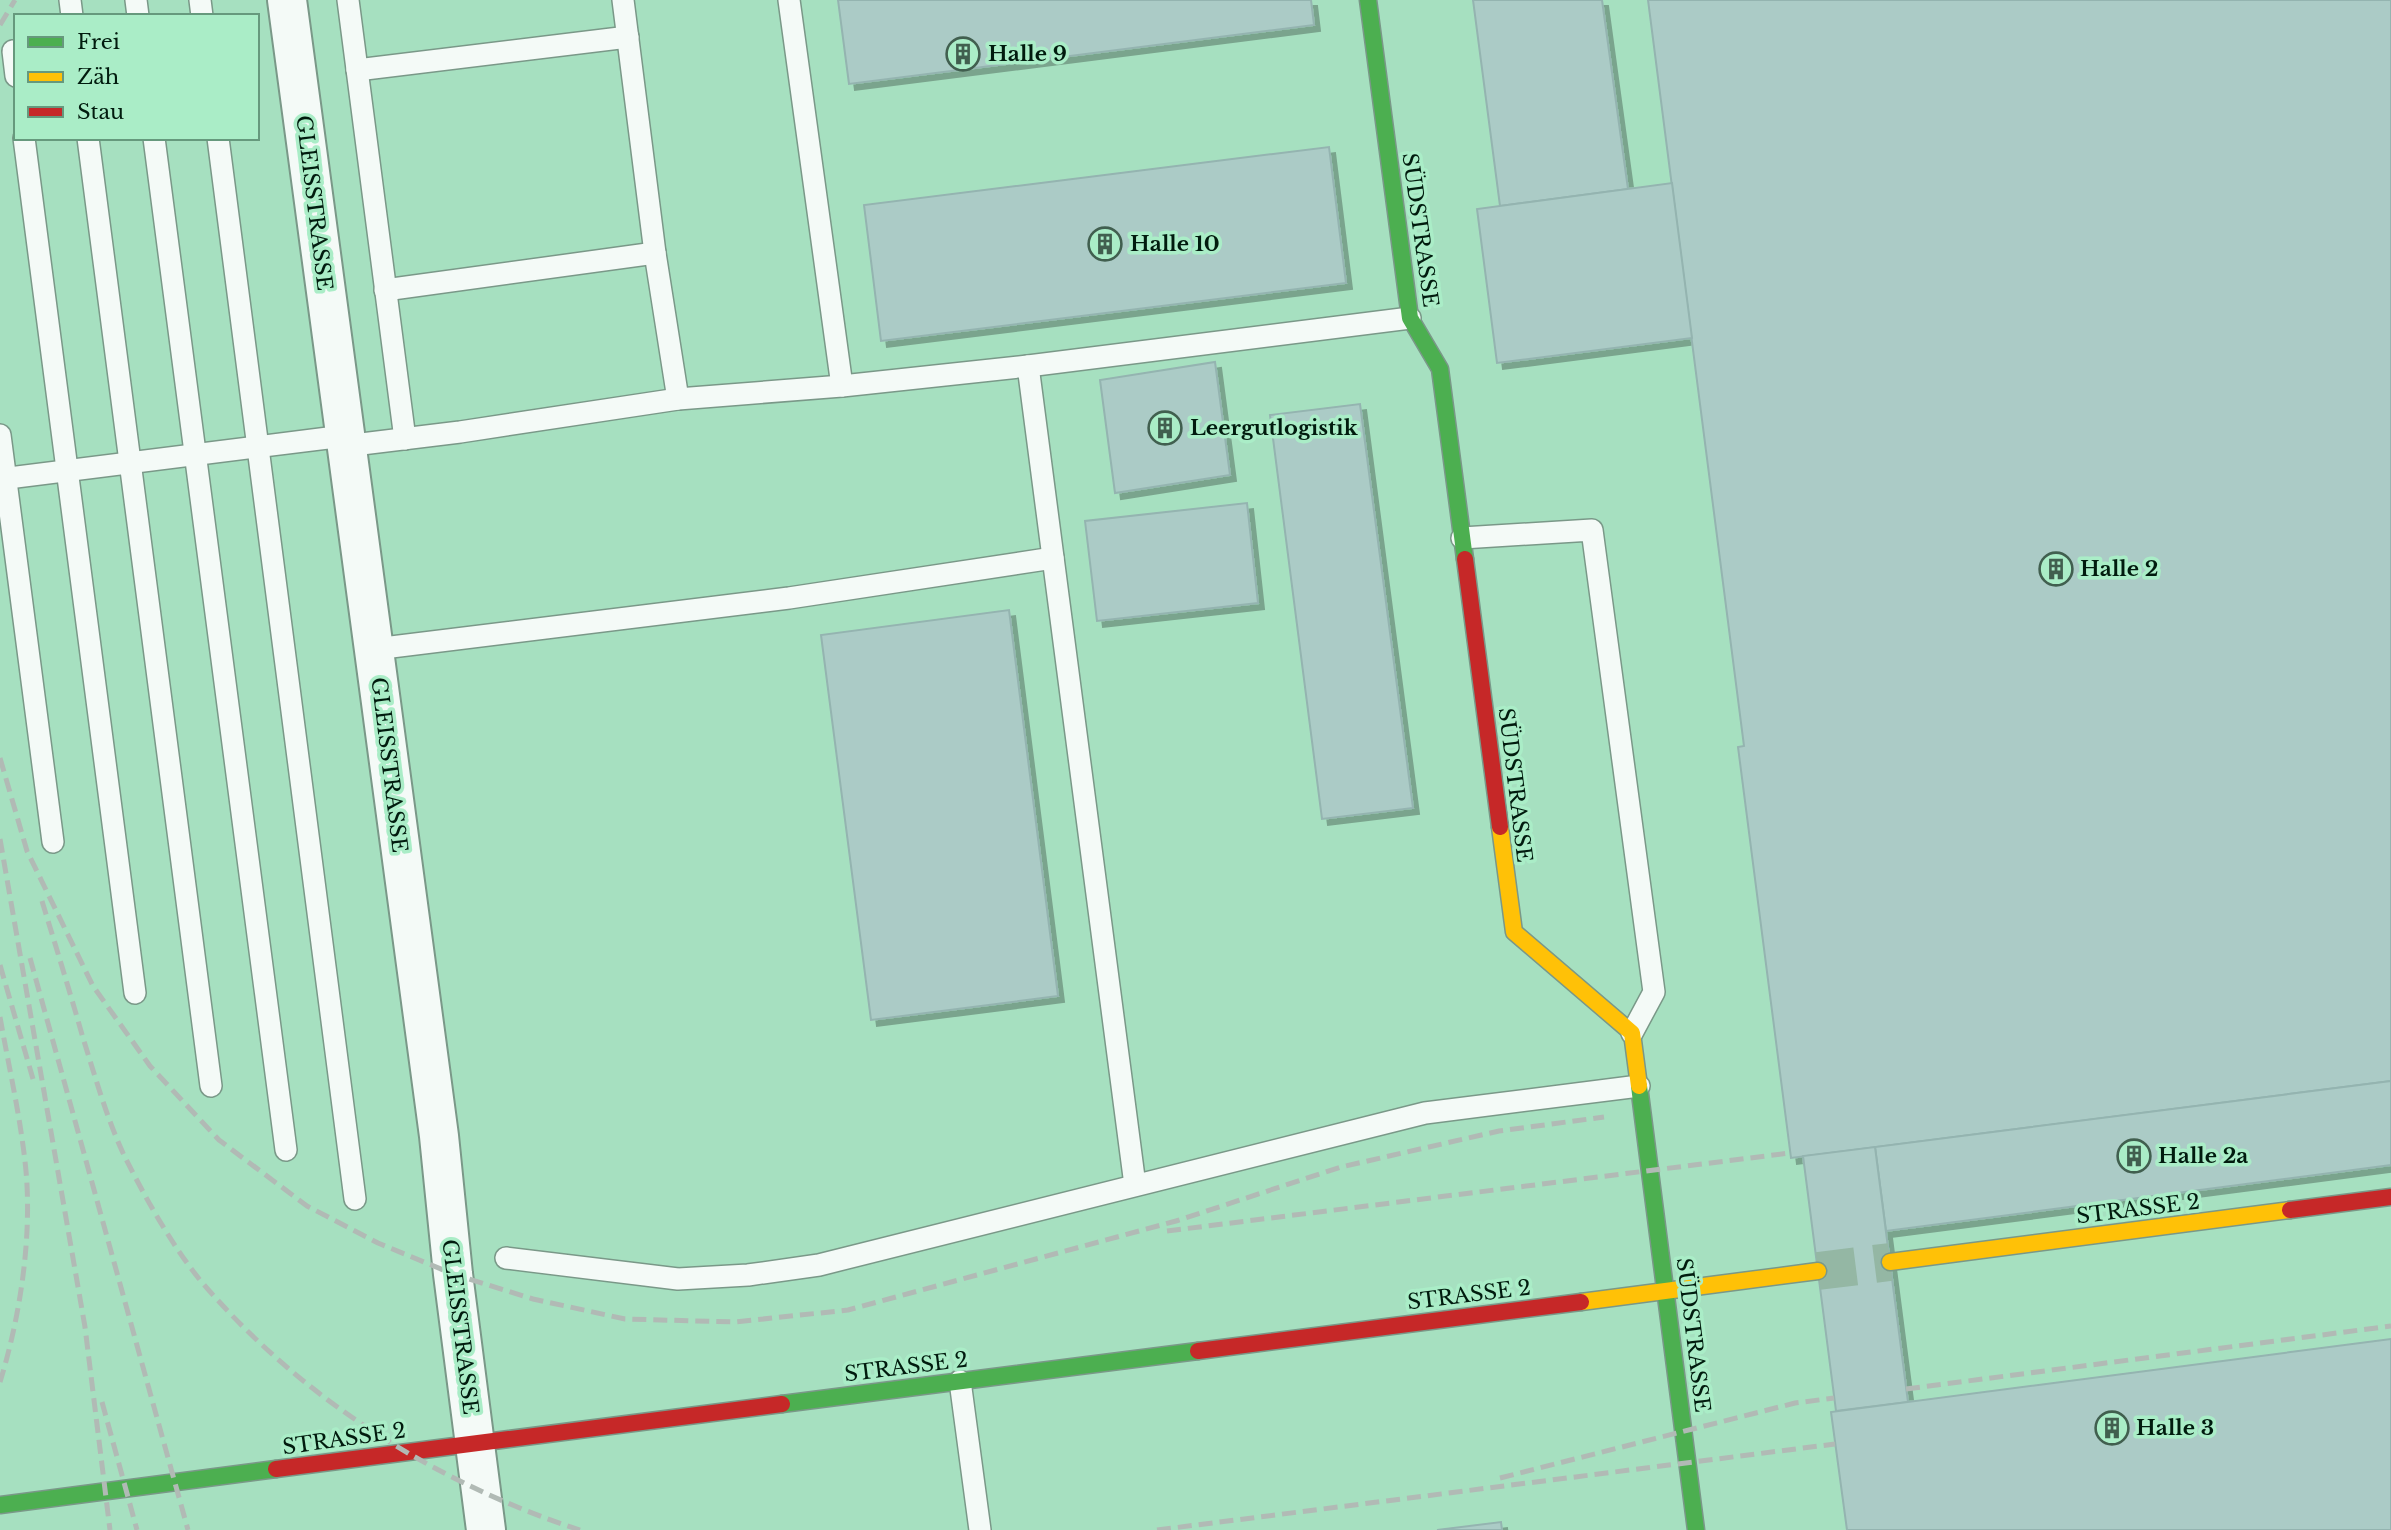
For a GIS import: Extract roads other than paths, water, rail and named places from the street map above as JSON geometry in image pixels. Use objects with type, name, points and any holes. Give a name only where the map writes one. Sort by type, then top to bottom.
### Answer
[{"type":"street","name":"GLEISSTRASSE","points":[[287,0],[439,1136],[453,1274],[486,1530]]},
{"type":"street","name":"SÜDSTRASSE","points":[[1368,0],[1410,318],[1440,369],[1514,933],[1632,1033],[1696,1530]]},
{"type":"street","name":"STRASSE 2","points":[[1890,1262],[2391,1197]]},
{"type":"street","name":"STRASSE 2","points":[[0,1505],[1818,1271]]},
{"type":"lane","points":[[348,0],[405,439]]},
{"type":"lane","points":[[623,0],[655,253],[678,399]]},
{"type":"lane","points":[[789,0],[842,386]]},
{"type":"lane","points":[[357,70],[628,37]]},
{"type":"lane","points":[[12,51],[14,64]]},
{"type":"lane","points":[[24,140],[135,993]]},
{"type":"lane","points":[[88,140],[211,1086]]},
{"type":"lane","points":[[154,140],[286,1150]]},
{"type":"lane","points":[[218,140],[355,1199]]},
{"type":"lane","points":[[385,290],[655,253]]},
{"type":"lane","points":[[3,479],[258,447],[405,439],[678,399],[842,386],[1028,366],[1410,318]]},
{"type":"lane","points":[[1028,366],[1135,1185]]},
{"type":"lane","points":[[0,435],[3,479],[53,842]]},
{"type":"lane","points":[[1462,538],[1592,530],[1654,992],[1632,1033]]},
{"type":"lane","points":[[375,649],[789,598],[1053,558]]},
{"type":"lane","points":[[506,1258],[678,1279],[748,1275],[820,1265],[1426,1114],[1639,1086]]},
{"type":"lane","points":[[960,1381],[980,1530]]},
{"type":"tunnel","points":[[1818,1271],[1890,1262]]},
{"type":"railway","points":[[0,25],[15,0]]},
{"type":"railway","points":[[0,758],[27,851],[93,986],[150,1066],[219,1140],[307,1206],[378,1243],[453,1274],[533,1299],[625,1319],[735,1322],[848,1310],[1176,1221],[1341,1167],[1499,1131],[1604,1117]]},
{"type":"railway","points":[[0,839],[85,1327],[110,1530]]},
{"type":"railway","points":[[42,901],[96,1081],[117,1139],[158,1218],[200,1280],[281,1362],[373,1431],[473,1488],[580,1530]]},
{"type":"railway","points":[[30,958],[188,1530]]},
{"type":"railway","points":[[0,965],[33,1079]]},
{"type":"railway","points":[[0,1017],[21,1132],[27,1197],[23,1278],[0,1382]]},
{"type":"railway","points":[[1167,1231],[1790,1153]]},
{"type":"railway","points":[[1906,1389],[2391,1326]]},
{"type":"railway","points":[[1500,1478],[1795,1403],[1834,1398]]},
{"type":"railway","points":[[102,1402],[137,1530]]},
{"type":"railway","points":[[1157,1530],[1835,1444]]},
{"type":"place","name":"Halle 9","points":[[963,54]]},
{"type":"place","name":"Halle 10","points":[[1105,244]]},
{"type":"place","name":"Leergutlogistik","points":[[1165,428]]},
{"type":"place","name":"Halle 2","points":[[2056,569]]},
{"type":"place","name":"Halle 2a","points":[[2134,1156]]},
{"type":"place","name":"Halle 3","points":[[2112,1428]]}]
